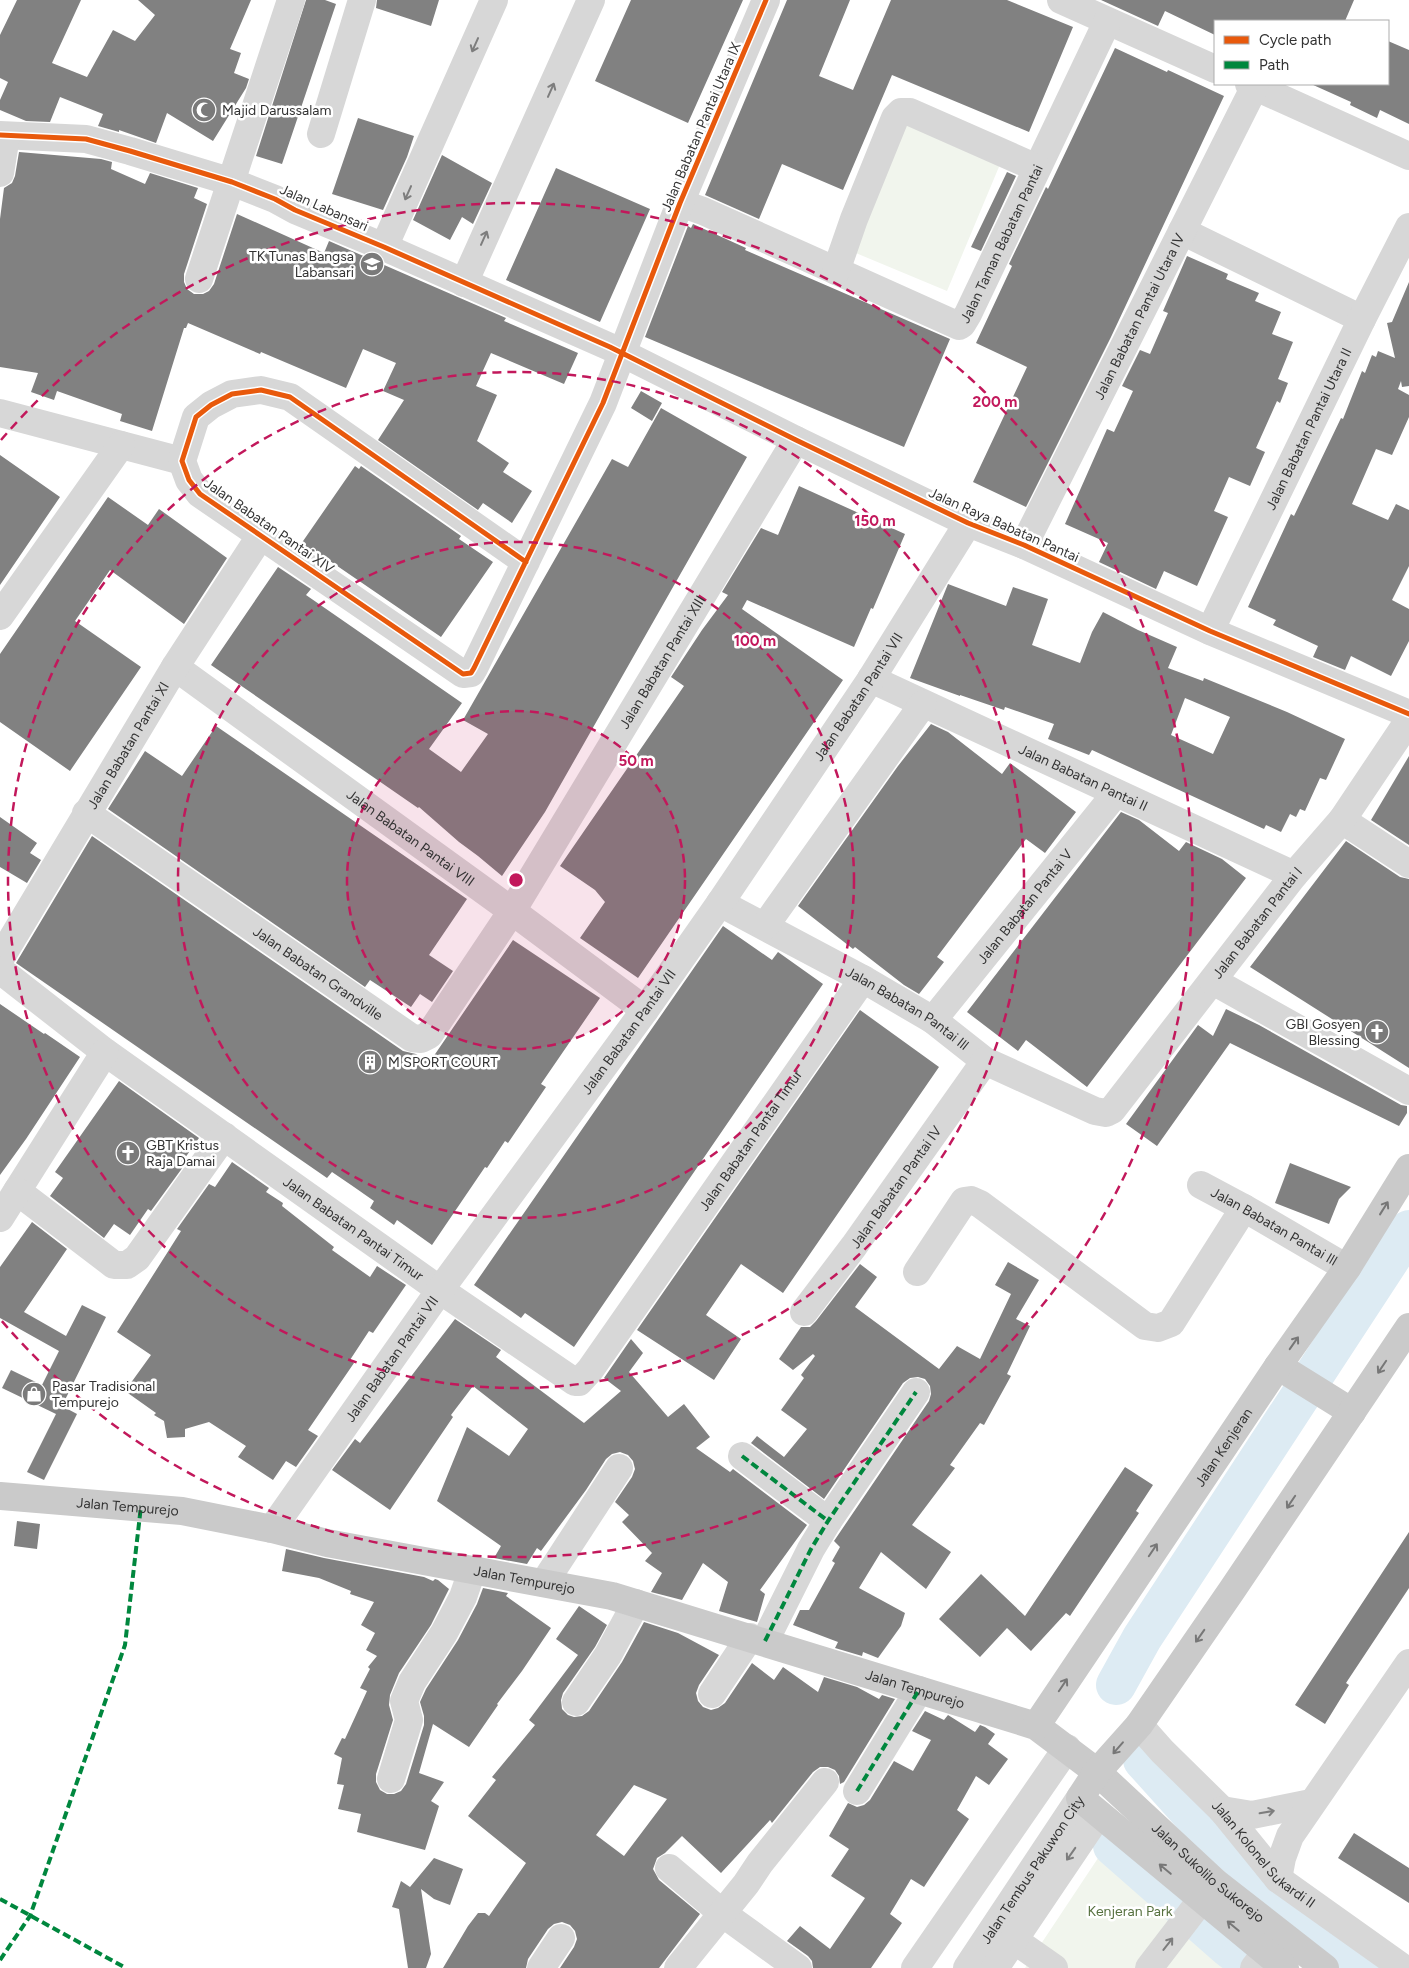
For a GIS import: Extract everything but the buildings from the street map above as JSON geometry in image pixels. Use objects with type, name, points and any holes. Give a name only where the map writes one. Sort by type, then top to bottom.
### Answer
[{"type":"main road","name":"Jalan Kenjeran","points":[[1036,1726],[1281,1367],[1347,1268],[1409,1168]]},
{"type":"main road","points":[[1098,1772],[1138,1725],[1409,1327]]},
{"type":"main road","points":[[1281,1367],[1350,1411]]},
{"type":"main road","name":"Jalan Tempurejo","points":[[0,1496],[182,1511],[272,1529],[327,1543],[612,1596],[758,1639],[1036,1726],[1067,1748]]},
{"type":"main road","name":"Jalan Sukolilo Sukorejo","points":[[1067,1748],[1098,1772],[1118,1791],[1199,1903]]},
{"type":"main road","name":"Jalan Tembus Pakuwon City","points":[[1090,1806],[1098,1772]]},
{"type":"main road","name":"Jalan Tembus Pakuwon City","points":[[1090,1806],[1118,1791]]},
{"type":"main road","name":"Jalan Sukolilo Sukorejo","points":[[1090,1806],[1199,1903],[1268,1957],[1325,1968]]},
{"type":"street","points":[[198,279],[232,182],[291,0]]},
{"type":"street","points":[[321,134],[362,0]]},
{"type":"street","points":[[384,247],[494,0]]},
{"type":"street","points":[[464,283],[591,0]]},
{"type":"street","name":"Jalan Babatan Pantai Utara IX","points":[[468,674],[474,668],[603,403],[624,353],[680,203],[766,0]]},
{"type":"street","points":[[1060,0],[1214,69]]},
{"type":"street","name":"Jalan Taman Babatan Pantai","points":[[680,203],[703,211],[959,326],[968,314],[1108,22]]},
{"type":"street","points":[[1252,85],[1409,156]]},
{"type":"street","name":"Jalan Babatan Pantai Utara IV","points":[[1024,546],[1182,231],[1252,85]]},
{"type":"street","points":[[836,271],[854,219],[895,118],[901,112],[910,112],[1037,168]]},
{"type":"street","name":"Jalan Labansari","points":[[0,173],[3,135],[86,139],[130,151],[232,182],[275,199],[295,210],[384,247],[624,353]]},
{"type":"street","name":"Jalan Babatan Pantai Utara II","points":[[1210,631],[1362,319],[1409,227]]},
{"type":"street","points":[[1182,231],[1362,319]]},
{"type":"street","name":"Jalan Raya Babatan Pantai","points":[[624,353],[796,440],[968,523],[1024,546],[1210,631],[1409,714]]},
{"type":"street","points":[[0,413],[182,461],[196,418],[212,405],[232,394],[261,390],[290,397],[526,562]]},
{"type":"street","name":"Jalan Babatan Pantai XIII","points":[[512,911],[796,440]]},
{"type":"street","points":[[0,616],[121,445]]},
{"type":"street","name":"Jalan Babatan Pantai XIV","points":[[182,461],[189,480],[200,494],[463,674],[468,674]]},
{"type":"street","name":"Jalan Babatan Pantai VII","points":[[272,1529],[440,1290],[645,1010],[720,903],[871,679],[968,523]]},
{"type":"street","name":"Jalan Babatan Pantai XI","points":[[0,958],[175,667],[261,535]]},
{"type":"street","name":"Jalan Babatan Pantai VIII","points":[[175,667],[512,911],[645,1010]]},
{"type":"street","name":"Jalan Babatan Pantai II","points":[[871,679],[1294,875]]},
{"type":"street","points":[[765,926],[923,704]]},
{"type":"street","name":"Jalan Babatan Pantai I","points":[[1096,1111],[1106,1113],[1112,1110],[1294,875],[1342,820],[1409,720]]},
{"type":"street","name":"Jalan Babatan Pantai V","points":[[933,1020],[1116,793]]},
{"type":"street","name":"Jalan Babatan Grandville","points":[[86,813],[412,1038],[421,1039],[429,1035],[512,911]]},
{"type":"street","points":[[1342,820],[1409,864]]},
{"type":"street","name":"Jalan Babatan Pantai Ill","points":[[720,903],[863,979],[933,1020],[985,1060],[1096,1111]]},
{"type":"street","name":"Jalan Babatan Pantai Timur","points":[[0,970],[105,1052],[440,1290],[575,1382],[582,1381],[863,979]]},
{"type":"street","points":[[1213,981],[1409,1091]]},
{"type":"street","points":[[0,1218],[105,1052]]},
{"type":"street","name":"Jalan Babatan Pantai IV","points":[[804,1312],[854,1246],[985,1060]]},
{"type":"street","points":[[17,1191],[114,1265],[127,1265],[137,1258],[224,1136]]},
{"type":"street","name":"Jalan Babatan Pantai Ill","points":[[1201,1185],[1347,1268]]},
{"type":"street","points":[[917,1272],[964,1201],[971,1200],[980,1204],[1145,1326],[1158,1328],[1171,1323],[1244,1208]]},
{"type":"street","points":[[712,1694],[758,1639],[828,1521],[916,1392]]},
{"type":"street","points":[[742,1456],[828,1521]]},
{"type":"street","points":[[544,1583],[619,1468]]},
{"type":"street","points":[[390,1779],[409,1720],[404,1700],[412,1682],[444,1632],[463,1597],[472,1570]]},
{"type":"street","points":[[576,1702],[608,1655],[636,1603]]},
{"type":"street","points":[[1278,1879],[1282,1858],[1290,1836],[1409,1663]]},
{"type":"street","points":[[857,1791],[919,1690]]},
{"type":"street","name":"Jalan Kolonel Sukardi II","points":[[1138,1725],[1222,1810],[1278,1879],[1403,1968]]},
{"type":"street","points":[[915,1968],[1067,1748]]},
{"type":"street","points":[[678,1968],[825,1782]]},
{"type":"street","points":[[1222,1810],[1252,1815],[1312,1803]]},
{"type":"street","name":"Jalan Tembus Pakuwon City","points":[[995,1968],[1014,1940],[1090,1806]]},
{"type":"street","name":"Jalan Tembus Pakuwon City","points":[[967,1968],[1090,1806]]},
{"type":"street","points":[[669,1868],[722,1913],[798,1968]]},
{"type":"street","points":[[1149,1968],[1199,1903]]},
{"type":"street","points":[[542,1968],[561,1938]]},
{"type":"street","points":[[1014,1940],[1054,1968]]},
{"type":"green space","points":[[903,121],[1001,162],[947,291],[851,251]]},
{"type":"green space","name":"Kenjeran Park","points":[[1118,1828],[1296,1968],[1025,1968]]},
{"type":"waterway","points":[[1116,1685],[1142,1638],[1409,1230]]},
{"type":"waterway","points":[[1143,1760],[1261,1891],[1360,1968]]},
{"type":"waterway","points":[[1113,1846],[1228,1947],[1255,1968]]},
{"type":"marked path","points":[[765,1641],[811,1549],[916,1392]]},
{"type":"marked path","points":[[742,1456],[828,1521]]},
{"type":"marked path","points":[[0,1960],[30,1916],[125,1645],[141,1506]]},
{"type":"marked path","points":[[857,1791],[919,1690]]},
{"type":"marked path","points":[[0,1899],[126,1968]]},
{"type":"cycle path","points":[[526,562],[290,397],[261,390],[232,394],[211,405],[196,417],[182,461],[189,480],[200,494],[463,674],[471,673],[474,668],[603,403],[680,203],[766,0]]},
{"type":"cycle path","points":[[0,135],[86,139],[232,182],[275,199],[295,210],[384,247],[610,347],[968,523],[1024,545],[1210,631],[1409,714]]},
{"type":"place","name":"Majid Darussalam","points":[[204,110]]},
{"type":"place","name":"TK Tunas Bangsa Labansari","points":[[372,264]]},
{"type":"place","name":"GBI Gosyen Blessing","points":[[1377,1032]]},
{"type":"place","name":"M SPORT COURT","points":[[370,1062]]},
{"type":"place","name":"GBT Kristus Raja Damai","points":[[128,1153]]},
{"type":"place","name":"Pasar Tradisional Tempurejo","points":[[34,1394]]}]
